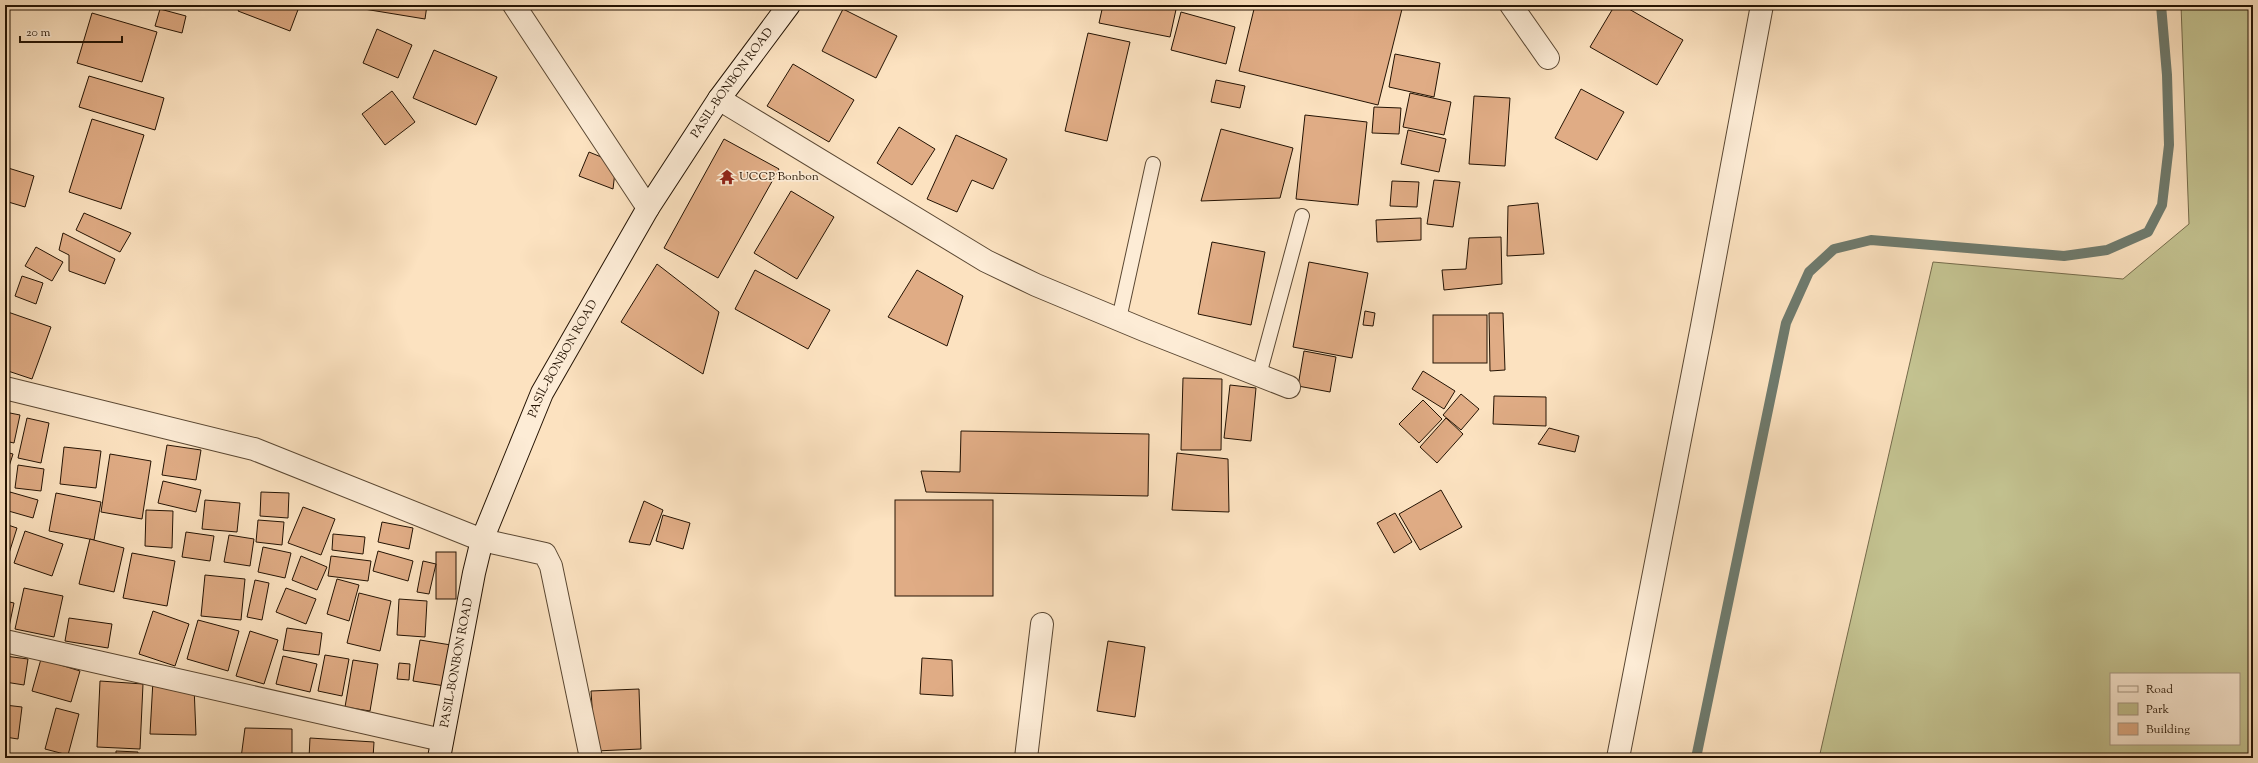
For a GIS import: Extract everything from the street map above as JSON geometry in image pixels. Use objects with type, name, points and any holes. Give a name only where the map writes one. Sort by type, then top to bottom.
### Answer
[{"type":"street","points":[[514,5],[648,208]]},
{"type":"street","name":"PASIL-BONBON ROAD","points":[[440,749],[482,540],[542,393],[648,208],[719,99],[789,5]]},
{"type":"street","points":[[1511,5],[1548,58]]},
{"type":"street","points":[[1618,758],[1702,326],[1762,5]]},
{"type":"street","points":[[719,99],[986,261],[1036,285],[1119,320],[1289,387]]},
{"type":"street","points":[[5,388],[254,449],[482,540],[545,554],[549,559],[591,758]]},
{"type":"street","points":[[1026,758],[1042,624]]},
{"type":"street","points":[[5,641],[440,749]]},
{"type":"lane","points":[[1119,320],[1153,164]]},
{"type":"lane","points":[[1259,375],[1302,216]]},
{"type":"green space","points":[[2181,5],[2253,5],[2253,758],[1819,758],[1933,262],[2123,279],[2189,224]]},
{"type":"building","points":[[241,5],[295,5],[299,7],[290,31],[238,11]]},
{"type":"building","points":[[365,5],[427,5],[425,19],[364,9]]},
{"type":"building","points":[[1103,5],[1177,5],[1170,37],[1099,23]]},
{"type":"building","points":[[1255,5],[1403,5],[1378,105],[1239,71]]},
{"type":"building","points":[[1615,5],[1622,5],[1683,40],[1657,85],[1590,47]]},
{"type":"building","points":[[160,9],[186,16],[182,33],[155,26]]},
{"type":"building","points":[[843,9],[897,36],[876,78],[822,51]]},
{"type":"building","points":[[1181,12],[1235,27],[1226,64],[1171,50]]},
{"type":"building","points":[[92,13],[157,32],[142,82],[77,63]]},
{"type":"building","points":[[377,29],[412,45],[398,78],[363,63]]},
{"type":"building","points":[[1088,33],[1130,42],[1107,141],[1065,131]]},
{"type":"building","points":[[434,50],[497,77],[476,125],[413,98]]},
{"type":"building","points":[[1395,54],[1440,63],[1434,97],[1389,87]]},
{"type":"building","points":[[793,64],[854,100],[829,142],[767,106]]},
{"type":"building","points":[[89,76],[164,98],[155,130],[79,107]]},
{"type":"building","points":[[1216,80],[1245,86],[1240,108],[1211,102]]},
{"type":"building","points":[[1581,89],[1624,112],[1597,160],[1555,138]]},
{"type":"building","points":[[392,91],[415,122],[385,145],[362,114]]},
{"type":"building","points":[[1410,93],[1451,102],[1444,135],[1403,127]]},
{"type":"building","points":[[1474,96],[1510,98],[1505,166],[1469,164]]},
{"type":"building","points":[[1374,107],[1401,108],[1399,134],[1372,133]]},
{"type":"building","points":[[1305,115],[1367,122],[1358,205],[1296,199]]},
{"type":"building","points":[[92,119],[144,135],[121,209],[69,192]]},
{"type":"building","points":[[899,127],[935,149],[912,185],[877,163]]},
{"type":"building","points":[[1221,129],[1293,148],[1280,198],[1201,201]]},
{"type":"building","points":[[1408,130],[1446,139],[1439,172],[1401,164]]},
{"type":"building","points":[[956,135],[1007,159],[993,189],[972,180],[957,212],[927,199]]},
{"type":"building","points":[[724,139],[779,169],[718,278],[664,248]]},
{"type":"building","points":[[589,152],[616,163],[613,189],[579,176]]},
{"type":"building","points":[[5,167],[34,176],[25,207],[5,201]]},
{"type":"building","points":[[1434,180],[1460,182],[1453,227],[1427,224]]},
{"type":"building","points":[[1392,181],[1419,182],[1417,207],[1390,206]]},
{"type":"building","points":[[791,191],[834,217],[797,279],[754,253]]},
{"type":"building","points":[[1538,203],[1544,254],[1507,256],[1508,206]]},
{"type":"building","points":[[84,213],[131,233],[120,252],[76,230]]},
{"type":"building","points":[[1421,218],[1421,240],[1377,242],[1376,220]]},
{"type":"building","points":[[63,233],[115,259],[105,284],[69,271],[69,255],[59,250]]},
{"type":"building","points":[[1501,237],[1502,284],[1444,290],[1442,270],[1466,269],[1469,238]]},
{"type":"building","points":[[1212,242],[1265,252],[1251,325],[1198,314]]},
{"type":"building","points":[[36,247],[63,262],[52,281],[25,266]]},
{"type":"building","points":[[1309,262],[1368,273],[1352,358],[1293,347]]},
{"type":"building","points":[[657,264],[719,312],[703,374],[621,322]]},
{"type":"building","points":[[755,270],[830,310],[808,349],[735,309]]},
{"type":"building","points":[[917,270],[963,296],[947,346],[888,317]]},
{"type":"building","points":[[22,276],[43,283],[36,304],[15,296]]},
{"type":"building","points":[[5,311],[51,327],[32,379],[5,370]]},
{"type":"building","points":[[1365,311],[1375,313],[1373,326],[1363,325]]},
{"type":"building","points":[[1489,313],[1503,313],[1505,370],[1490,371]]},
{"type":"building","points":[[1433,315],[1487,315],[1487,363],[1433,363]]},
{"type":"building","points":[[1304,351],[1336,357],[1330,392],[1298,386]]},
{"type":"building","points":[[1423,371],[1455,391],[1444,409],[1412,389]]},
{"type":"building","points":[[1183,378],[1222,379],[1221,450],[1181,450]]},
{"type":"building","points":[[1230,385],[1256,388],[1251,441],[1224,438]]},
{"type":"building","points":[[1461,394],[1479,409],[1461,430],[1443,415]]},
{"type":"building","points":[[1494,396],[1546,397],[1546,426],[1493,424]]},
{"type":"building","points":[[1423,400],[1442,419],[1419,443],[1399,424]]},
{"type":"building","points":[[5,412],[20,415],[14,443],[5,441]]},
{"type":"building","points":[[27,418],[49,423],[41,463],[18,458]]},
{"type":"building","points":[[1446,418],[1463,434],[1437,463],[1420,447]]},
{"type":"building","points":[[1549,428],[1579,436],[1575,452],[1538,444]]},
{"type":"building","points":[[961,431],[1149,434],[1148,496],[926,492],[921,471],[960,472]]},
{"type":"building","points":[[167,445],[201,450],[196,480],[162,475]]},
{"type":"building","points":[[64,447],[101,451],[96,488],[60,484]]},
{"type":"building","points":[[5,452],[13,454],[5,479]]},
{"type":"building","points":[[1177,453],[1228,459],[1229,512],[1172,510]]},
{"type":"building","points":[[110,454],[151,461],[142,519],[101,512]]},
{"type":"building","points":[[18,465],[44,469],[41,491],[15,488]]},
{"type":"building","points":[[163,481],[201,490],[196,512],[158,503]]},
{"type":"building","points":[[1441,490],[1462,527],[1420,550],[1399,514]]},
{"type":"building","points":[[10,492],[38,500],[33,518],[5,510]]},
{"type":"building","points":[[261,492],[289,493],[288,518],[260,516]]},
{"type":"building","points":[[56,493],[101,502],[94,540],[49,531]]},
{"type":"building","points":[[205,500],[240,503],[237,532],[202,529]]},
{"type":"building","points":[[895,500],[993,500],[993,596],[895,596]]},
{"type":"building","points":[[644,501],[663,510],[650,545],[629,542]]},
{"type":"building","points":[[303,507],[335,519],[321,555],[288,543]]},
{"type":"building","points":[[146,510],[173,511],[172,548],[145,546]]},
{"type":"building","points":[[1395,513],[1412,542],[1394,553],[1377,523]]},
{"type":"building","points":[[663,515],[690,523],[683,549],[656,541]]},
{"type":"building","points":[[258,520],[284,522],[282,545],[256,542]]},
{"type":"building","points":[[382,522],[413,528],[409,549],[378,542]]},
{"type":"building","points":[[5,524],[17,528],[5,566]]},
{"type":"building","points":[[25,531],[63,544],[52,576],[14,563]]},
{"type":"building","points":[[186,532],[214,536],[210,561],[182,557]]},
{"type":"building","points":[[333,534],[365,537],[363,554],[332,550]]},
{"type":"building","points":[[229,535],[254,539],[250,566],[224,562]]},
{"type":"building","points":[[90,539],[124,548],[114,592],[79,584]]},
{"type":"building","points":[[263,547],[291,553],[285,578],[258,572]]},
{"type":"building","points":[[378,551],[413,561],[408,581],[373,571]]},
{"type":"building","points":[[436,552],[456,552],[456,599],[436,599]]},
{"type":"building","points":[[132,553],[175,561],[167,606],[123,598]]},
{"type":"building","points":[[301,556],[327,567],[317,590],[292,580]]},
{"type":"building","points":[[331,556],[371,561],[368,581],[328,576]]},
{"type":"building","points":[[423,561],[436,564],[429,594],[417,592]]},
{"type":"building","points":[[205,575],[245,579],[241,620],[201,616]]},
{"type":"building","points":[[337,579],[359,585],[349,621],[327,614]]},
{"type":"building","points":[[255,580],[269,583],[262,620],[247,617]]},
{"type":"building","points":[[24,588],[63,596],[54,637],[15,629]]},
{"type":"building","points":[[286,588],[316,599],[306,624],[276,612]]},
{"type":"building","points":[[359,593],[391,601],[380,651],[347,643]]},
{"type":"building","points":[[399,599],[427,601],[425,637],[397,635]]},
{"type":"building","points":[[5,601],[14,603],[9,627],[5,626]]},
{"type":"building","points":[[153,611],[189,624],[175,666],[139,654]]},
{"type":"building","points":[[69,618],[112,624],[108,648],[65,641]]},
{"type":"building","points":[[198,620],[239,631],[228,671],[187,659]]},
{"type":"building","points":[[287,628],[322,633],[319,655],[283,650]]},
{"type":"building","points":[[250,631],[278,640],[264,684],[236,676]]},
{"type":"building","points":[[420,640],[451,645],[445,686],[413,681]]},
{"type":"building","points":[[1108,641],[1145,647],[1135,717],[1097,711]]},
{"type":"building","points":[[325,655],[349,659],[342,696],[318,691]]},
{"type":"building","points":[[5,656],[28,659],[24,685],[5,682]]},
{"type":"building","points":[[283,656],[317,664],[310,692],[276,684]]},
{"type":"building","points":[[922,658],[952,660],[953,696],[920,694]]},
{"type":"building","points":[[41,659],[80,671],[71,702],[32,691]]},
{"type":"building","points":[[353,660],[378,664],[370,711],[345,707]]},
{"type":"building","points":[[399,663],[410,664],[409,680],[397,679]]},
{"type":"building","points":[[153,680],[194,686],[196,735],[150,734]]},
{"type":"building","points":[[100,681],[143,684],[140,749],[97,747]]},
{"type":"building","points":[[639,689],[641,749],[595,751],[591,691]]},
{"type":"building","points":[[5,705],[22,707],[18,739],[5,737]]},
{"type":"building","points":[[56,708],[79,714],[68,755],[45,749]]},
{"type":"building","points":[[245,728],[292,729],[292,758],[241,758]]},
{"type":"building","points":[[310,738],[374,742],[373,758],[309,758]]},
{"type":"building","points":[[116,751],[138,752],[137,758],[116,758]]},
{"type":"waterway","points":[[1696,758],[1786,323],[1809,272],[1834,249],[1871,240],[2064,256],[2107,250],[2148,232],[2162,205],[2169,145],[2167,75],[2161,5]]},
{"type":"place","name":"UCCP Bonbon","points":[[727,177]]}]
